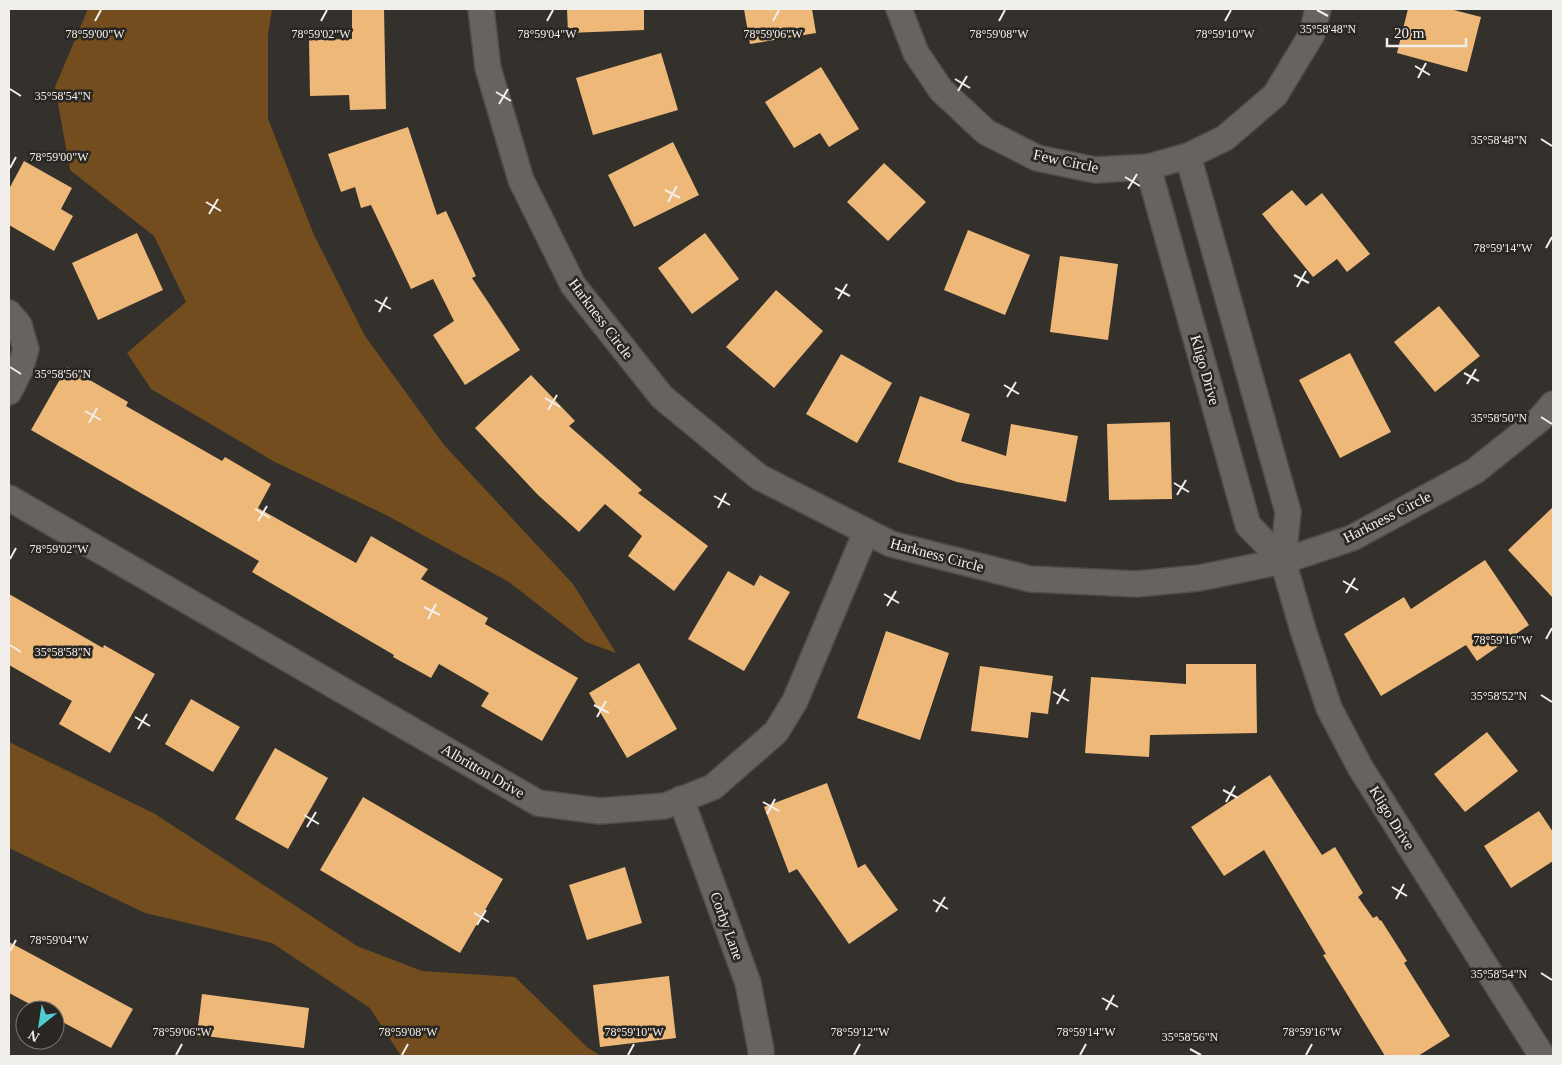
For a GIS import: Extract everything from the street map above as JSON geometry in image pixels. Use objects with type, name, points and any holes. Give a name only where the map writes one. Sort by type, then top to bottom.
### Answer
[{"type":"street","name":"Harkness Circle","points":[[481,9],[488,68],[520,180],[573,285],[662,397],[759,477],[891,544],[1030,579],[1137,584],[1199,578],[1283,561],[1352,538],[1475,471],[1540,419],[1553,404]]},
{"type":"street","name":"Few Circle","points":[[899,9],[916,53],[940,90],[986,132],[1037,158],[1095,170],[1148,167],[1188,156],[1225,138],[1275,95],[1312,34],[1318,9]]},
{"type":"street","name":"Kligo Drive","points":[[1188,156],[1288,512],[1283,561],[1303,630],[1329,708],[1360,767],[1542,1056]]},
{"type":"street","name":"Kligo Drive","points":[[1148,167],[1248,525],[1283,561]]},
{"type":"street","points":[[9,313],[19,325],[26,348],[20,370],[9,392]]},
{"type":"street","name":"Albritton Drive","points":[[9,498],[538,803],[600,811],[665,806],[713,787],[776,732],[795,701],[866,532]]},
{"type":"street","name":"Corby Lane","points":[[681,799],[748,983],[761,1056]]},
{"type":"shaded area","points":[[88,9],[272,9],[268,35],[268,119],[314,235],[365,336],[444,445],[573,584],[616,653],[586,642],[509,582],[386,515],[275,462],[151,389],[127,353],[186,302],[154,236],[70,170],[55,87]]},
{"type":"shaded area","points":[[9,742],[155,814],[357,946],[422,971],[515,977],[587,1047],[601,1056],[401,1056],[370,1008],[272,943],[145,913],[9,848]]},
{"type":"building","points":[[352,9],[384,9],[386,109],[350,110],[349,95],[310,96],[309,40],[352,39]]},
{"type":"building","points":[[567,9],[644,9],[644,30],[568,33]]},
{"type":"building","points":[[744,9],[812,9],[816,33],[750,44]]},
{"type":"building","points":[[1408,9],[1450,9],[1481,17],[1467,72],[1397,53]]},
{"type":"building","points":[[661,53],[678,110],[593,135],[576,78]]},
{"type":"building","points":[[821,67],[859,129],[829,147],[820,133],[794,148],[765,102]]},
{"type":"building","points":[[408,127],[437,215],[446,211],[476,276],[472,278],[520,350],[465,385],[433,335],[454,321],[433,279],[411,289],[371,205],[361,208],[355,187],[341,192],[328,154]]},
{"type":"building","points":[[673,142],[699,195],[634,227],[608,175]]},
{"type":"building","points":[[24,161],[72,188],[61,209],[73,216],[54,251],[9,225],[9,189]]},
{"type":"building","points":[[884,163],[926,202],[888,241],[847,202]]},
{"type":"building","points":[[1292,190],[1306,206],[1322,193],[1370,254],[1347,272],[1337,259],[1313,277],[1262,214]]},
{"type":"building","points":[[968,230],[1030,255],[1005,315],[944,290]]},
{"type":"building","points":[[137,233],[163,290],[98,320],[72,263]]},
{"type":"building","points":[[705,233],[739,279],[692,314],[658,268]]},
{"type":"building","points":[[1060,256],[1118,264],[1108,340],[1050,332]]},
{"type":"building","points":[[776,290],[823,331],[774,388],[726,347]]},
{"type":"building","points":[[1439,306],[1480,356],[1435,392],[1394,342]]},
{"type":"building","points":[[1350,353],[1391,432],[1340,458],[1299,380]]},
{"type":"building","points":[[841,354],[892,383],[857,443],[806,414]]},
{"type":"building","points":[[67,367],[128,402],[126,406],[222,461],[225,457],[271,484],[258,508],[356,563],[371,536],[428,569],[421,579],[488,618],[485,624],[578,678],[542,741],[481,706],[489,693],[439,664],[431,678],[393,657],[394,655],[252,572],[259,561],[31,430]]},
{"type":"building","points":[[531,375],[575,421],[569,426],[642,490],[638,493],[708,546],[674,591],[628,556],[642,536],[605,504],[579,532],[538,495],[475,428]]},
{"type":"building","points":[[920,396],[970,414],[961,441],[1006,456],[1011,424],[1078,436],[1066,502],[957,482],[898,462]]},
{"type":"building","points":[[1170,422],[1172,499],[1109,500],[1107,424]]},
{"type":"building","points":[[1553,507],[1553,598],[1508,550]]},
{"type":"building","points":[[1485,560],[1529,625],[1477,661],[1466,645],[1381,696],[1344,634],[1404,597],[1411,609]]},
{"type":"building","points":[[728,571],[754,586],[760,575],[790,592],[744,671],[688,639]]},
{"type":"building","points":[[9,594],[103,648],[104,645],[155,674],[110,753],[59,724],[72,701],[9,665]]},
{"type":"building","points":[[886,631],[949,653],[920,740],[857,718]]},
{"type":"building","points":[[639,663],[677,729],[627,758],[589,693]]},
{"type":"building","points":[[1186,664],[1256,664],[1257,733],[1150,735],[1149,757],[1085,753],[1091,677],[1186,684]]},
{"type":"building","points":[[980,666],[1053,676],[1048,714],[1031,712],[1028,738],[971,731]]},
{"type":"building","points":[[191,699],[240,727],[213,772],[165,744]]},
{"type":"building","points":[[1487,732],[1518,771],[1465,812],[1434,774]]},
{"type":"building","points":[[275,748],[328,778],[288,849],[235,819]]},
{"type":"building","points":[[1270,775],[1322,855],[1335,847],[1363,893],[1358,897],[1373,918],[1377,916],[1381,920],[1407,961],[1404,963],[1450,1036],[1418,1056],[1385,1056],[1323,955],[1326,954],[1264,850],[1224,876],[1191,827]]},
{"type":"building","points":[[827,783],[858,868],[865,864],[898,910],[849,944],[797,869],[789,873],[764,807]]},
{"type":"building","points":[[363,797],[503,879],[460,953],[320,870]]},
{"type":"building","points":[[1539,811],[1553,832],[1553,861],[1511,888],[1484,846]]},
{"type":"building","points":[[625,867],[642,923],[587,940],[569,885]]},
{"type":"building","points":[[9,942],[133,1009],[111,1048],[65,1023],[65,1000],[22,1000],[9,993]]},
{"type":"building","points":[[669,976],[676,1038],[600,1047],[593,985]]},
{"type":"building","points":[[202,994],[309,1008],[304,1048],[197,1035]]}]
